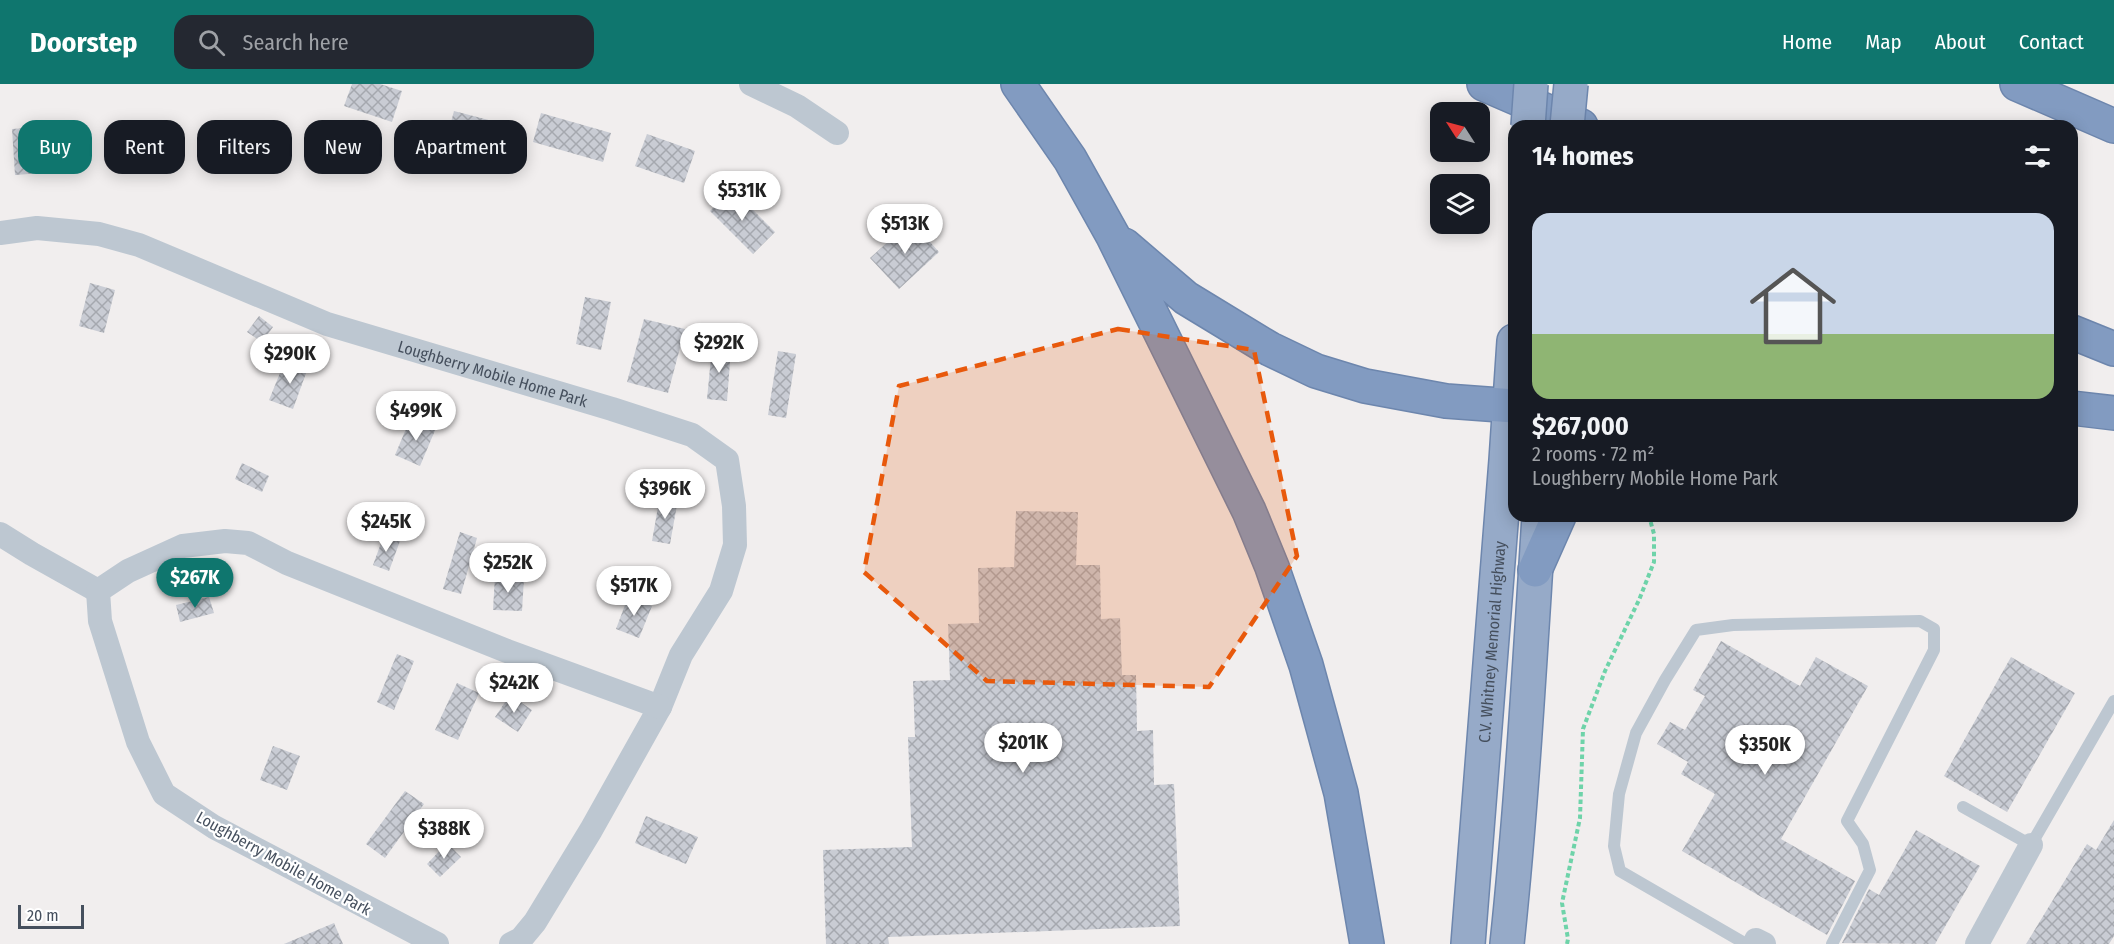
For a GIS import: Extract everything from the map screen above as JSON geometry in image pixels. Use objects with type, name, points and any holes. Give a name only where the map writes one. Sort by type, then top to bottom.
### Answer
[{"type":"highway","points":[[1018,84],[1070,159],[1113,236],[1226,462],[1272,567],[1306,665],[1341,793],[1367,944]]},
{"type":"highway","points":[[1484,84],[1567,120]]},
{"type":"highway","points":[[1528,120],[1531,84]]},
{"type":"highway","points":[[1568,120],[1571,84]]},
{"type":"highway","points":[[2017,84],[2114,126]]},
{"type":"highway","points":[[1113,236],[1186,298],[1270,349],[1316,371],[1365,386],[1434,398],[1508,406]]},
{"type":"highway","points":[[2078,334],[2114,349]]},
{"type":"highway","points":[[2078,409],[2114,413]]},
{"type":"highway","name":"C.V. Whitney Memorial Highway","points":[[1467,944],[1508,443]]},
{"type":"highway","points":[[1507,944],[1527,723],[1539,522]]},
{"type":"highway","points":[[1535,570],[1556,522]]},
{"type":"street","points":[[751,84],[797,106],[837,133]]},
{"type":"street","name":"Loughberry Mobile Home Park","points":[[0,232],[37,228],[99,234],[139,245],[327,324],[692,435],[727,460],[734,506],[735,545],[721,591],[681,655],[660,707],[591,830],[535,922],[521,939],[511,944]]},
{"type":"street","points":[[0,534],[98,591],[128,571],[183,546],[225,541],[248,543],[286,563],[485,642],[660,707]]},
{"type":"street","name":"Loughberry Mobile Home Park","points":[[98,591],[100,621],[138,742],[164,794],[214,827],[437,944]]},
{"type":"street","points":[[1977,944],[2031,846]]},
{"type":"street","points":[[1754,944],[1756,940],[1764,944]]},
{"type":"lane","points":[[1746,944],[1620,871],[1614,846],[1619,794],[1636,733],[1696,630],[1732,625],[1920,621],[1934,629],[1934,650],[1847,821],[1863,844],[1870,870],[1832,944]]},
{"type":"lane","points":[[1963,807],[2031,846],[2114,701]]},
{"type":"path","points":[[1566,944],[1568,939],[1562,903],[1580,818],[1583,729],[1605,671],[1639,600],[1654,562],[1654,534],[1651,522]]},
{"type":"highlighted area","points":[[1118,329],[1254,350],[1297,556],[1209,687],[987,681],[864,572],[899,386]]},
{"type":"building","points":[[352,84],[380,84],[402,91],[392,122],[344,106]]},
{"type":"building","points":[[454,111],[489,120],[452,120]]},
{"type":"building","points":[[541,113],[611,133],[603,162],[533,142]]},
{"type":"building","points":[[12,129],[18,129],[18,174],[28,174],[15,175]]},
{"type":"building","points":[[647,134],[695,151],[684,183],[635,166]]},
{"type":"building","points":[[732,189],[775,232],[753,254],[710,211]]},
{"type":"building","points":[[911,221],[939,252],[899,289],[870,258]]},
{"type":"building","points":[[90,283],[115,290],[104,333],[79,326]]},
{"type":"building","points":[[585,297],[611,302],[601,350],[576,344]]},
{"type":"building","points":[[259,316],[273,327],[262,342],[247,332]]},
{"type":"building","points":[[644,319],[685,329],[668,393],[627,382]]},
{"type":"building","points":[[712,347],[731,349],[727,401],[707,399]]},
{"type":"building","points":[[778,351],[796,354],[786,418],[768,415]]},
{"type":"building","points":[[293,358],[309,365],[293,409],[269,400],[280,373],[286,375]]},
{"type":"building","points":[[411,417],[436,428],[420,466],[395,455]]},
{"type":"building","points":[[242,463],[269,476],[262,492],[235,479]]},
{"type":"building","points":[[660,496],[678,499],[670,544],[652,541]]},
{"type":"building","points":[[1016,511],[1078,512],[1076,565],[1100,565],[1101,619],[1120,618],[1122,675],[1136,675],[1137,731],[1153,730],[1154,785],[1174,784],[1180,926],[888,937],[889,944],[826,944],[823,850],[912,847],[908,737],[915,737],[913,681],[950,680],[948,624],[979,623],[978,568],[1014,567]]},
{"type":"building","points":[[460,532],[477,538],[461,594],[443,589]]},
{"type":"building","points":[[384,535],[400,541],[389,571],[373,565]]},
{"type":"building","points":[[495,576],[524,578],[522,611],[493,610]]},
{"type":"building","points":[[209,597],[214,613],[180,622],[176,605]]},
{"type":"building","points":[[628,597],[652,606],[639,638],[616,629]]},
{"type":"building","points":[[1721,641],[1800,686],[1816,657],[1868,686],[1781,839],[1855,881],[1827,935],[1682,851],[1715,794],[1681,774],[1688,762],[1657,744],[1670,722],[1685,730],[1705,696],[1693,690]]},
{"type":"building","points":[[397,654],[414,661],[394,710],[377,702]]},
{"type":"building","points":[[2011,657],[2075,693],[2007,812],[1944,776]]},
{"type":"building","points":[[457,683],[479,693],[458,740],[435,730]]},
{"type":"building","points":[[510,695],[532,710],[518,732],[495,717]]},
{"type":"building","points":[[273,746],[300,756],[287,790],[260,780]]},
{"type":"building","points":[[405,791],[424,804],[385,858],[366,844]]},
{"type":"building","points":[[646,816],[698,837],[686,864],[635,843]]},
{"type":"building","points":[[2114,820],[2114,936],[2109,944],[2026,944],[2087,844],[2096,850]]},
{"type":"building","points":[[1916,830],[1980,866],[1935,944],[1842,943],[1869,889],[1879,895]]},
{"type":"building","points":[[447,843],[461,857],[440,877],[427,864]]},
{"type":"building","points":[[334,923],[343,944],[284,944]]}]
